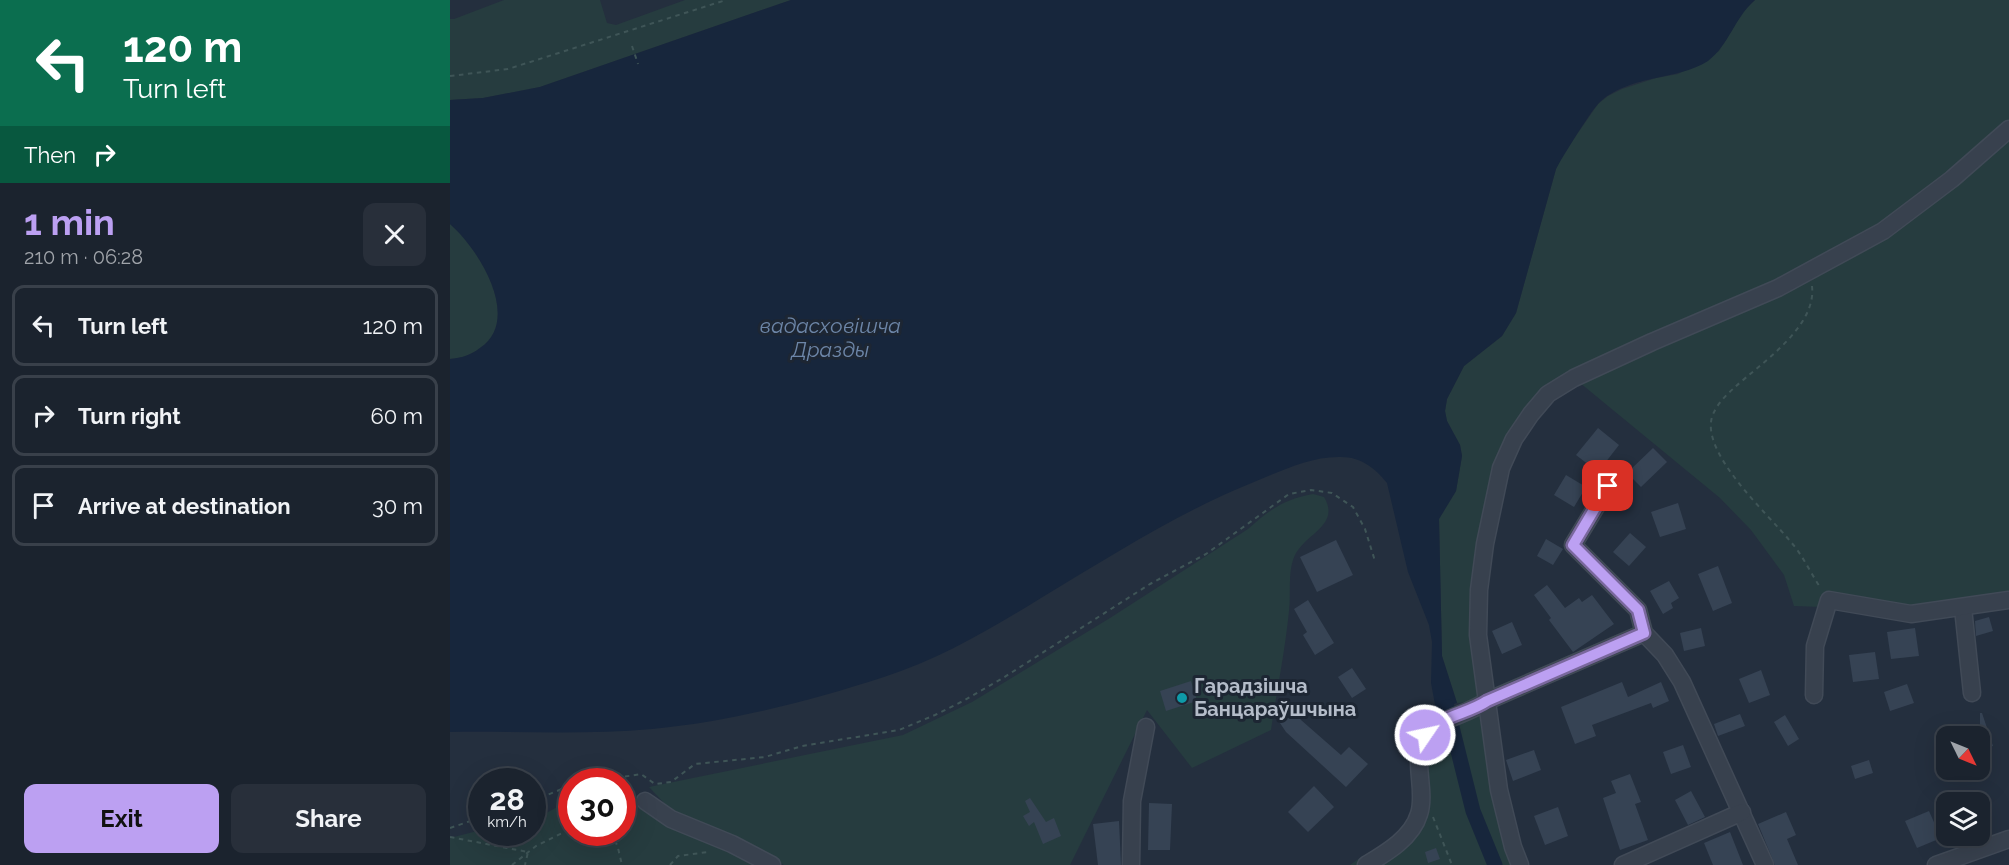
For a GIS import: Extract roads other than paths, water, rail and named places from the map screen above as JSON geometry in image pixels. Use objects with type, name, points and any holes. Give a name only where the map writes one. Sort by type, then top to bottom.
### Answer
[{"type":"street","points":[[1520,865],[1499,790],[1482,704],[1478,635],[1479,591],[1485,544],[1502,468],[1514,440],[1531,414],[1548,394],[1574,378],[1778,288],[1883,231],[1952,179],[2009,129]]},
{"type":"street","points":[[1608,486],[1573,545],[1638,610],[1644,633],[1665,655],[1682,682],[1765,865]]},
{"type":"street","points":[[1814,695],[1815,646],[1829,600],[1911,614],[2009,600]]},
{"type":"street","points":[[1963,608],[1972,693]]},
{"type":"street","points":[[1366,865],[1407,835],[1419,816],[1423,793],[1418,747],[1432,725],[1644,633]]},
{"type":"street","points":[[1131,865],[1132,801],[1146,727]]},
{"type":"street","points":[[645,801],[671,819],[732,844],[772,865]]},
{"type":"street","points":[[1623,865],[1742,812]]},
{"type":"street","points":[[1936,865],[2009,839]]},
{"type":"water","name":"вадасховішча Дразды","points":[[791,0],[1755,0],[1708,61],[1683,72],[1625,87],[1610,94],[1595,107],[1556,169],[1516,313],[1502,336],[1464,366],[1447,399],[1445,411],[1447,421],[1460,445],[1462,456],[1456,491],[1439,519],[1442,656],[1457,703],[1436,710],[1431,683],[1432,642],[1429,625],[1408,572],[1387,483],[1367,464],[1355,459],[1330,457],[1296,465],[1275,473],[1199,507],[1146,535],[965,642],[905,670],[856,686],[740,716],[681,726],[602,732],[450,732],[450,359],[473,353],[492,335],[497,320],[497,302],[492,284],[473,249],[450,224],[450,100],[483,98],[540,87]]},
{"type":"waterway","points":[[1447,707],[1473,811],[1495,865]]},
{"type":"place","name":"Гарадзішча Банцараўшчына","points":[[1182,698]]}]
